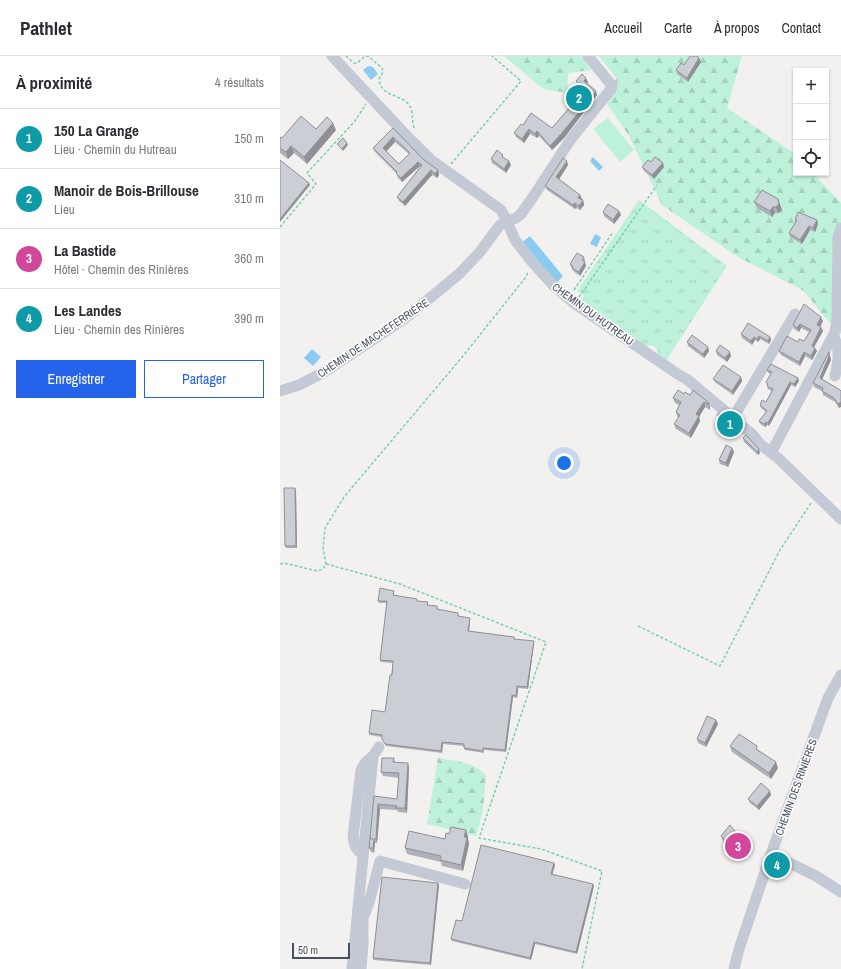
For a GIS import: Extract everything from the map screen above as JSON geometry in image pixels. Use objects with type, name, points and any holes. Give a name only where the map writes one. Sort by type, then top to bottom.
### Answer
[{"type":"street","name":"CHEMIN DU HUTREAU","points":[[332,56],[431,160],[497,207],[503,214],[515,240],[533,264],[553,285],[571,301],[688,380],[752,434],[760,444],[841,519]]},
{"type":"street","name":"CHEMIN DE MACHEFERRIÈRE","points":[[280,391],[299,385],[326,371],[407,317],[459,274],[479,253],[500,225],[521,214],[571,139],[611,89],[612,86],[588,56]]},
{"type":"street","points":[[771,453],[774,450],[835,332],[837,320],[838,237],[841,228]]},
{"type":"street","points":[[733,418],[795,314]]},
{"type":"street","points":[[833,336],[838,341],[841,351],[835,376]]},
{"type":"street","name":"CHEMIN DES RINIÈRES","points":[[734,969],[739,949],[771,854],[828,698],[841,675]]},
{"type":"street","points":[[352,969],[372,756],[379,747]]},
{"type":"street","points":[[771,854],[816,876],[841,892]]},
{"type":"street","points":[[356,932],[370,898],[380,861],[465,884]]},
{"type":"street","points":[[361,969],[363,918]]},
{"type":"path","points":[[346,56],[354,63],[357,63],[364,57],[368,56],[382,68],[383,72],[379,79],[381,88],[386,92],[406,101],[413,114],[413,126],[416,132]]},
{"type":"path","points":[[446,163],[450,165],[521,81],[492,56]]},
{"type":"path","points":[[280,227],[316,184],[306,173],[355,121],[370,97]]},
{"type":"path","points":[[571,301],[657,185]]},
{"type":"path","points":[[571,301],[613,232]]},
{"type":"path","points":[[280,564],[317,572],[323,569],[326,564],[324,548],[325,528],[344,497],[463,356],[526,277],[533,264]]},
{"type":"path","points":[[638,626],[720,666],[780,550],[816,495]]},
{"type":"path","points":[[326,564],[400,584],[546,642],[479,838],[541,849],[602,871],[582,969]]},
{"type":"green space","points":[[504,56],[581,56],[591,70],[568,73],[567,93],[543,89]]},
{"type":"green space","points":[[599,56],[742,56],[727,108],[793,152],[793,176],[816,176],[841,203],[841,334],[823,315],[804,291],[738,257],[662,205],[629,136],[607,104],[616,78]]},
{"type":"green space","points":[[608,118],[634,150],[620,162],[593,129]]},
{"type":"green space","points":[[639,200],[727,266],[666,361],[658,356],[657,349],[652,345],[644,347],[580,302],[584,296],[577,291]]},
{"type":"green space","points":[[438,758],[458,761],[471,765],[482,771],[486,776],[483,810],[476,836],[427,824]]},
{"type":"water","points":[[368,66],[373,67],[378,74],[371,80],[363,70]]},
{"type":"water","points":[[593,157],[603,167],[599,171],[590,161]]},
{"type":"water","points":[[595,234],[601,237],[597,247],[590,244]]},
{"type":"water","points":[[530,236],[563,276],[557,283],[521,243]]},
{"type":"water","points":[[312,349],[321,357],[313,366],[304,358]]},
{"type":"building","points":[[690,56],[697,56],[699,58],[687,78],[676,70],[681,63],[684,65]]},
{"type":"building","points":[[582,74],[586,78],[584,81],[596,91],[550,146],[537,131],[535,134],[529,129],[522,139],[514,133],[521,124],[523,125],[531,113],[552,128],[577,99],[571,94],[579,84],[576,81]]},
{"type":"building","points":[[301,116],[316,129],[327,117],[333,123],[304,157],[291,146],[286,152],[280,148],[280,137],[282,138]]},
{"type":"building","points":[[393,128],[424,160],[438,170],[435,174],[431,170],[403,202],[397,197],[422,165],[418,162],[401,178],[373,148]],"holes":[[[393,137],[410,153],[399,164],[383,148]]]},
{"type":"building","points":[[343,138],[347,143],[342,149],[337,144]]},
{"type":"building","points":[[497,150],[503,155],[502,157],[509,161],[504,169],[491,159]]},
{"type":"building","points":[[655,157],[663,163],[652,175],[642,167],[648,160],[651,162]]},
{"type":"building","points":[[563,158],[567,161],[556,177],[580,195],[578,198],[583,200],[579,206],[575,203],[573,205],[545,186]]},
{"type":"building","points":[[280,160],[309,183],[280,219]]},
{"type":"building","points":[[762,190],[778,199],[779,204],[776,207],[773,207],[770,211],[754,202]]},
{"type":"building","points":[[608,204],[619,211],[613,220],[603,212]]},
{"type":"building","points":[[798,212],[817,220],[813,228],[809,226],[800,240],[789,233],[797,220],[795,220]]},
{"type":"building","points":[[577,253],[584,257],[582,260],[585,262],[579,272],[572,268],[573,266],[570,264]]},
{"type":"building","points":[[804,304],[821,317],[817,325],[821,327],[812,346],[815,348],[811,356],[804,352],[799,362],[779,351],[787,336],[798,342],[799,339],[804,341],[811,330],[800,324],[797,328],[793,325]]},
{"type":"building","points":[[748,323],[770,337],[768,341],[759,336],[757,339],[754,337],[751,341],[741,334]]},
{"type":"building","points":[[692,335],[708,347],[703,354],[687,342]]},
{"type":"building","points":[[720,345],[730,352],[725,358],[716,351]]},
{"type":"building","points":[[829,352],[829,356],[820,378],[841,391],[841,402],[838,404],[834,398],[822,391],[823,388],[813,383]]},
{"type":"building","points":[[771,364],[798,378],[794,384],[790,382],[768,423],[766,422],[764,424],[759,421],[767,411],[760,405],[762,400],[766,402],[773,389],[767,386],[768,384],[766,382],[772,372],[767,370]]},
{"type":"building","points":[[723,365],[741,377],[732,391],[713,379]]},
{"type":"building","points":[[678,390],[684,394],[685,392],[690,395],[693,390],[709,403],[704,402],[696,414],[699,416],[689,433],[674,424],[680,415],[676,412],[681,402],[673,398]]},
{"type":"building","points":[[719,413],[737,428],[734,431],[717,415]]},
{"type":"building","points":[[746,435],[759,449],[757,452],[743,438]]},
{"type":"building","points":[[726,445],[732,448],[726,463],[719,460]]},
{"type":"building","points":[[284,488],[295,488],[296,546],[285,546]]},
{"type":"building","points":[[380,588],[394,591],[393,595],[428,602],[427,605],[437,606],[437,609],[458,613],[458,616],[470,618],[468,631],[534,641],[527,687],[517,686],[516,696],[512,695],[505,750],[483,748],[483,751],[464,748],[464,744],[442,742],[441,751],[385,744],[382,739],[382,735],[369,733],[372,710],[385,712],[390,675],[392,675],[393,661],[380,660],[387,601],[378,601]]},
{"type":"building","points":[[707,716],[716,720],[705,743],[697,739]]},
{"type":"building","points":[[739,734],[757,746],[756,749],[776,762],[769,773],[730,746]]},
{"type":"building","points":[[382,758],[394,758],[393,762],[408,763],[405,808],[396,808],[397,806],[378,804],[376,839],[374,839],[373,848],[369,848],[374,796],[397,799],[399,773],[381,772]]},
{"type":"building","points":[[761,783],[770,791],[757,806],[748,799]]},
{"type":"building","points":[[730,825],[738,835],[748,838],[746,851],[729,848],[724,843],[726,842],[721,836]]},
{"type":"building","points":[[451,827],[466,830],[464,837],[467,838],[461,865],[440,860],[441,856],[405,848],[409,831],[445,839],[446,833],[449,834]]},
{"type":"building","points":[[481,845],[554,863],[551,874],[593,884],[576,952],[534,942],[530,958],[451,939],[456,920],[462,921]]},
{"type":"building","points":[[774,862],[780,865],[779,868],[773,865]]},
{"type":"building","points":[[382,877],[438,883],[430,963],[373,958]]},
{"type":"place","name":"Manoir de Bois-Brillouse","points":[[579,98]]},
{"type":"place","name":"150 La Grange","points":[[730,424]]},
{"type":"place","name":"La Bastide","points":[[738,846]]},
{"type":"place","name":"Les Landes","points":[[777,865]]}]
